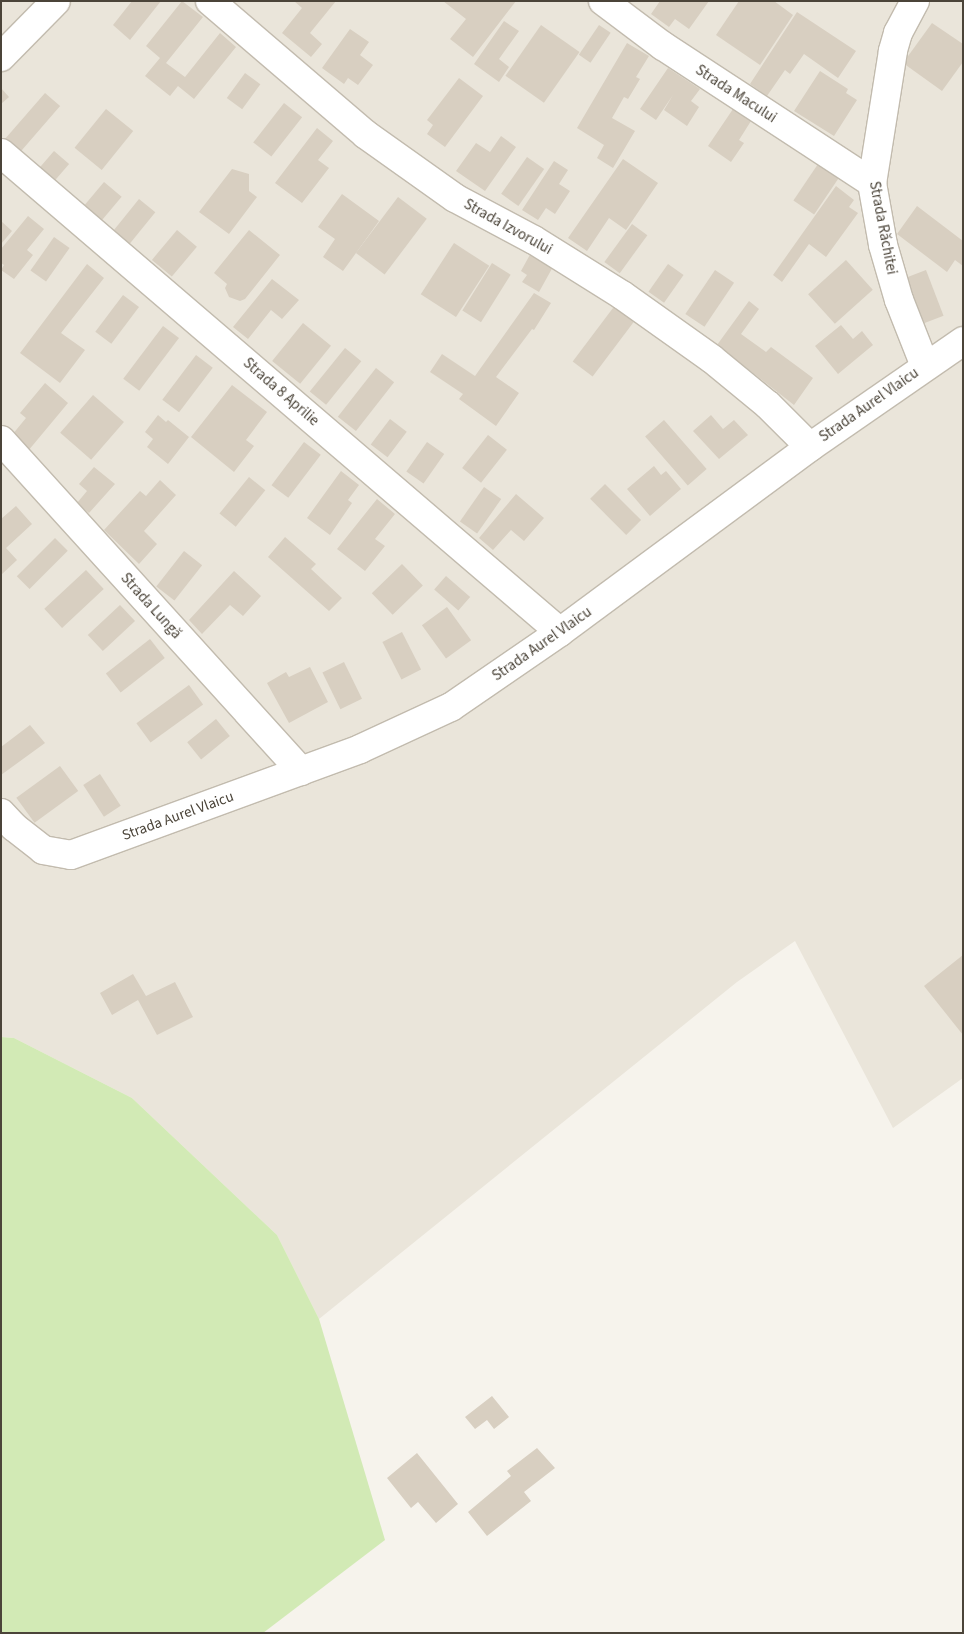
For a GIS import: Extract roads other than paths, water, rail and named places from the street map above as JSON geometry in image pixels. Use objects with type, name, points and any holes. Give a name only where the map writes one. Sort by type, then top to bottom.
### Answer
[{"type":"street","points":[[1,57],[56,1]]},
{"type":"street","name":"Strada Izvorului","points":[[210,1],[365,134],[455,198],[534,240],[622,295],[712,359],[768,405],[810,447]]},
{"type":"street","name":"Strada Macului","points":[[603,1],[663,46],[872,183]]},
{"type":"street","name":"Strada Răchitei","points":[[915,1],[898,33],[893,51],[872,183],[883,245],[899,300],[925,366]]},
{"type":"street","name":"Strada 8 Aprilie","points":[[1,153],[560,632]]},
{"type":"street","name":"Strada Aurel Vlaicu","points":[[1,813],[14,827],[43,850],[71,855],[360,749],[452,707],[560,632],[810,447],[963,341]]},
{"type":"street","name":"Strada Lungă","points":[[1,440],[301,771]]}]
